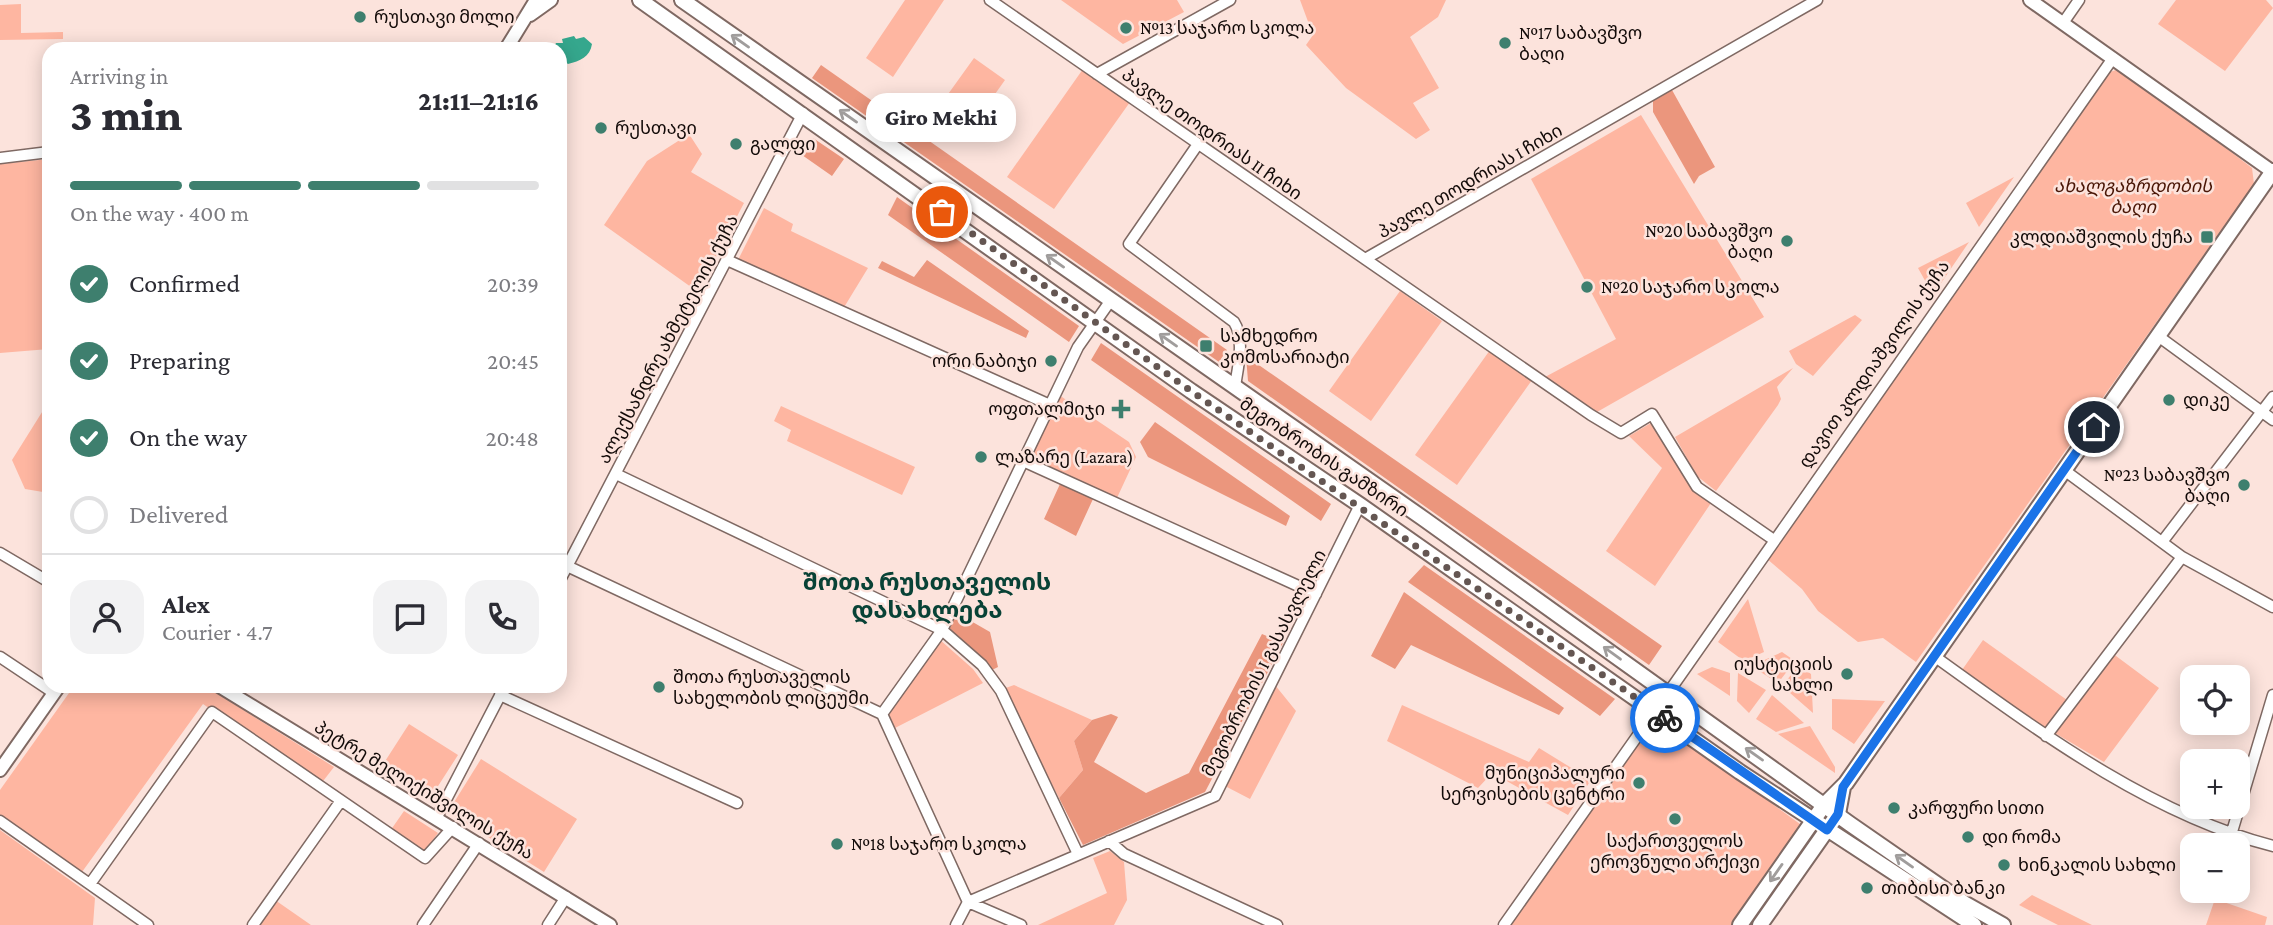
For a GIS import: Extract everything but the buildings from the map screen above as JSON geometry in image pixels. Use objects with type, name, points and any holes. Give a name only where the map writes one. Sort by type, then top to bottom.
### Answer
[{"type":"main road","name":"მეგობრობის გამზირი","points":[[640,0],[660,11],[1094,321],[1813,821],[1974,925]]},
{"type":"main road","name":"მეგობრობის გამზირი","points":[[682,0],[1228,382],[1824,805],[1964,903],[2003,925]]},
{"type":"main road","points":[[1740,925],[1824,805],[1843,787],[2273,172]]},
{"type":"main road","points":[[1760,925],[1838,814],[1843,787]]},
{"type":"street","points":[[511,42],[530,15],[536,0]]},
{"type":"street","points":[[530,15],[551,0]]},
{"type":"street","points":[[632,0],[660,11]]},
{"type":"street","points":[[989,0],[1097,74]]},
{"type":"street","name":"პავლე თოდრიას II ჩიხი","points":[[1230,0],[1097,74],[1365,259]]},
{"type":"street","name":"პავლე თოდრიას I ჩიხი","points":[[1774,540],[1696,486],[1652,414],[1621,433],[1365,259],[1817,0]]},
{"type":"street","points":[[2030,0],[2273,172]]},
{"type":"street","points":[[2063,23],[2079,0]]},
{"type":"street","name":"დავით კლდიაშვილის ქუჩა","points":[[1668,693],[2112,58]]},
{"type":"street","name":"ალექსანდრე ახმეტელის ქუჩა","points":[[568,566],[803,113]]},
{"type":"street","points":[[1198,144],[1129,244],[1234,322],[1239,331],[1240,356],[1228,382]]},
{"type":"street","points":[[0,158],[42,153]]},
{"type":"street","points":[[727,260],[1051,405]]},
{"type":"street","points":[[882,714],[942,630],[1078,347],[1111,300]]},
{"type":"street","points":[[2158,336],[2273,420]]},
{"type":"street","points":[[2162,542],[2273,397]]},
{"type":"street","points":[[1023,461],[1316,594]]},
{"type":"street","points":[[2064,470],[2182,557],[2273,607]]},
{"type":"street","points":[[616,474],[942,630],[982,665],[1001,691],[1078,854]]},
{"type":"street","name":"მეგობრობის I გასასვლელი","points":[[968,902],[1215,796],[1360,505]]},
{"type":"street","points":[[0,553],[42,578]]},
{"type":"street","points":[[2046,736],[2182,557]]},
{"type":"street","points":[[568,566],[882,714],[968,902],[1021,925]]},
{"type":"street","points":[[1934,656],[2046,736],[2117,778],[2227,833]]},
{"type":"street","points":[[0,657],[42,681]]},
{"type":"street","points":[[0,770],[53,693]]},
{"type":"street","name":"პეტრე მელიქიშვილის ქუჩა","points":[[231,693],[610,925]]},
{"type":"street","points":[[437,817],[501,693]]},
{"type":"street","points":[[509,693],[737,803]]},
{"type":"street","points":[[2232,833],[2273,695]]},
{"type":"street","points":[[1504,925],[1655,711]]},
{"type":"street","points":[[90,884],[212,712],[425,858],[453,827]]},
{"type":"street","points":[[253,925],[340,802]]},
{"type":"street","points":[[0,821],[148,925]]},
{"type":"street","points":[[2250,840],[2273,846]]},
{"type":"street","points":[[1109,841],[1124,854],[1277,925]]},
{"type":"street","points":[[422,925],[479,843]]},
{"type":"street","points":[[548,925],[566,897]]},
{"type":"street","points":[[956,925],[968,902]]},
{"type":"green space","points":[[905,0],[944,0],[893,77],[866,58]]},
{"type":"green space","name":"№13 საჯარო სკოლა","points":[[1061,0],[1177,0],[1184,12],[1123,44]]},
{"type":"green space","points":[[1300,0],[1446,0],[1438,17],[1410,37],[1439,88],[1413,103],[1430,130],[1416,139],[1346,88],[1306,45],[1313,35]]},
{"type":"green space","points":[[2176,0],[2266,0],[2273,8],[2225,71],[2158,24]]},
{"type":"green space","points":[[21,4],[21,33],[63,32],[63,39],[0,40],[0,5]]},
{"type":"green space","points":[[974,58],[1005,80],[978,118],[946,97]]},
{"type":"green space","name":"ახალგაზრდობის ბაღი","points":[[2122,68],[2252,168],[2254,184],[1916,662],[1883,638],[1858,642],[1818,611],[1802,589],[1766,558],[2107,73]]},
{"type":"green space","points":[[1083,69],[1130,102],[1054,209],[1007,177]]},
{"type":"green space","name":"№20 საჯარო სკოლა","points":[[1641,115],[1764,317],[1597,412],[1545,377],[1616,339],[1531,179]]},
{"type":"green space","points":[[689,134],[702,154],[691,172],[744,203],[698,292],[604,225],[647,161]]},
{"type":"green space","points":[[42,160],[42,350],[0,353],[0,164]]},
{"type":"green space","points":[[2014,177],[1979,227],[1966,203]]},
{"type":"green space","points":[[764,208],[793,224],[791,231],[868,268],[843,309],[737,262]]},
{"type":"green space","points":[[1969,242],[1933,295],[1918,268]]},
{"type":"green space","points":[[1400,291],[1442,321],[1371,421],[1329,391]]},
{"type":"green space","points":[[1855,315],[1862,320],[1813,376],[1796,364],[1789,351]]},
{"type":"green space","points":[[1490,350],[1532,380],[1457,485],[1415,455]]},
{"type":"green space","points":[[1793,368],[1777,387],[1781,399],[1778,405],[1716,491],[1697,476],[1675,437]]},
{"type":"green space","points":[[1059,395],[1129,442],[1136,457],[1116,500],[1028,460]]},
{"type":"green space","points":[[781,406],[915,467],[902,495],[787,441],[791,430],[774,421]]},
{"type":"green space","points":[[42,412],[42,492],[25,489],[12,460]]},
{"type":"green space","points":[[1651,423],[1692,488],[1711,503],[1655,586],[1606,551],[1662,468],[1629,436]]},
{"type":"green space","points":[[1748,599],[1764,652],[1744,661],[1718,642]]},
{"type":"green space","points":[[939,639],[973,669],[983,683],[893,729],[886,713]]},
{"type":"green space","points":[[1983,640],[2067,700],[2045,729],[1962,670]]},
{"type":"green space","points":[[1782,652],[1795,661],[1778,683],[1751,666]]},
{"type":"green space","points":[[2112,653],[2159,688],[2104,762],[2053,732]]},
{"type":"green space","points":[[1799,665],[1811,674],[1813,713],[1782,686]]},
{"type":"green space","points":[[1712,667],[1730,673],[1730,696],[1697,674]]},
{"type":"green space","points":[[1738,673],[1766,690],[1749,713],[1737,701]]},
{"type":"green space","points":[[1014,685],[1092,720],[1074,741],[1083,770],[1059,798],[1003,689]]},
{"type":"green space","points":[[1275,685],[1296,711],[1250,799],[1225,786]]},
{"type":"green space","points":[[69,693],[216,693],[334,767],[320,785],[203,704],[82,872],[0,816],[0,790]]},
{"type":"green space","points":[[1772,695],[1804,723],[1776,732],[1756,719]]},
{"type":"green space","points":[[1832,699],[1885,701],[1854,744],[1832,729]]},
{"type":"green space","points":[[1402,705],[1529,762],[1539,748],[1591,780],[1568,815],[1492,773],[1478,788],[1387,741]]},
{"type":"green space","points":[[1661,722],[1804,827],[1734,925],[1509,925],[1654,723]]},
{"type":"green space","points":[[409,724],[458,755],[431,797],[382,766]]},
{"type":"green space","points":[[1810,726],[1835,767],[1835,773],[1778,734]]},
{"type":"green space","points":[[481,759],[577,819],[544,872],[448,812]]},
{"type":"green space","points":[[404,811],[438,833],[422,855],[388,834]]},
{"type":"green space","points":[[0,830],[95,898],[93,925],[0,925]]},
{"type":"green space","points":[[1110,851],[1124,862],[1127,900],[1114,925],[1038,925],[1107,893],[1093,858]]},
{"type":"green space","points":[[2032,895],[2092,925],[2058,925],[2019,905]]},
{"type":"green space","points":[[275,900],[311,925],[257,925]]},
{"type":"green space","points":[[2214,903],[2227,903],[2267,917],[2265,925],[2206,925]]},
{"type":"shaded area","points":[[584,37],[592,44],[584,58],[568,64],[567,42],[563,42],[562,39]]},
{"type":"shaded area","points":[[821,65],[1227,350],[1219,362],[812,78]]},
{"type":"shaded area","points":[[1672,90],[1715,167],[1699,176],[1694,184],[1653,112],[1653,100]]},
{"type":"shaded area","points":[[813,138],[844,159],[832,176],[802,155]]},
{"type":"shaded area","points":[[897,197],[1079,326],[1069,342],[888,215]]},
{"type":"shaded area","points":[[927,260],[1029,331],[1026,338],[878,268],[882,261],[914,277]]},
{"type":"shaded area","points":[[1101,343],[1331,504],[1321,521],[1091,360]]},
{"type":"shaded area","points":[[1246,356],[1662,646],[1649,665],[1248,381]]},
{"type":"shaded area","points":[[1155,422],[1290,516],[1286,526],[1148,457],[1140,442]]},
{"type":"shaded area","points":[[1060,484],[1093,499],[1076,536],[1044,519]]},
{"type":"shaded area","points":[[1424,565],[1615,699],[1600,716],[1408,582]]},
{"type":"shaded area","points":[[1404,592],[1564,708],[1559,715],[1411,645],[1395,669],[1371,656]]},
{"type":"shaded area","points":[[957,613],[990,632],[998,667],[990,671],[948,631]]},
{"type":"shaded area","points":[[1262,634],[1283,643],[1205,792],[1083,845],[1059,798],[1083,770],[1074,741],[1092,720],[1111,714],[1118,717],[1094,762],[1146,793],[1189,773]]},
{"type":"way so far","points":[[942,212],[1191,391],[1360,505],[1665,718]]},
{"type":"place","name":"რუსთავი მოლი","points":[[360,17]]},
{"type":"place","name":"№13 საჯარო სკოლა","points":[[1126,28]]},
{"type":"place","name":"№17 საბავშვო ბაღი","points":[[1505,43]]},
{"type":"place","name":"რუსთავი","points":[[601,128]]},
{"type":"place","name":"გალფი","points":[[736,144]]},
{"type":"place","name":"Giro Mekhi","points":[[942,212]]},
{"type":"place","name":"კლდიაშვილის ქუჩა","points":[[2207,237]]},
{"type":"place","name":"№20 საბავშვო ბაღი","points":[[1787,241]]},
{"type":"place","name":"№20 საჯარო სკოლა","points":[[1587,287]]},
{"type":"place","name":"სამხედრო კომოსარიატი","points":[[1206,346]]},
{"type":"place","name":"ორი ნაბიჯი","points":[[1051,361]]},
{"type":"place","name":"დიკე","points":[[2169,400]]},
{"type":"place","name":"ოფთალმიჯი","points":[[1121,409]]},
{"type":"place","name":"ლაზარე (Lazara)","points":[[981,457]]},
{"type":"place","name":"№23 საბავშვო ბაღი","points":[[2244,485]]},
{"type":"place","name":"იუსტიციის სახლი","points":[[1847,674]]},
{"type":"place","name":"შოთა რუსთაველის სახელობის ლიცეუმი","points":[[659,687]]},
{"type":"place","name":"მუნიციპალური სერვისების ცენტრი","points":[[1639,783]]},
{"type":"place","name":"კარფური სითი","points":[[1894,808]]},
{"type":"place","name":"საქართველოს ეროვნული არქივი","points":[[1675,819]]},
{"type":"place","name":"დი რომა","points":[[1968,837]]},
{"type":"place","name":"№18 საჯარო სკოლა","points":[[837,844]]},
{"type":"place","name":"ხინკალის სახლი","points":[[2004,865]]},
{"type":"place","name":"თიბისი ბანკი","points":[[1867,888]]},
{"type":"district","name":"შოთა რუსთაველის დასახლება","points":[[927,595]]},
{"type":"route","points":[[1665,718],[1827,830],[1838,814],[1843,787],[2094,427]]}]
